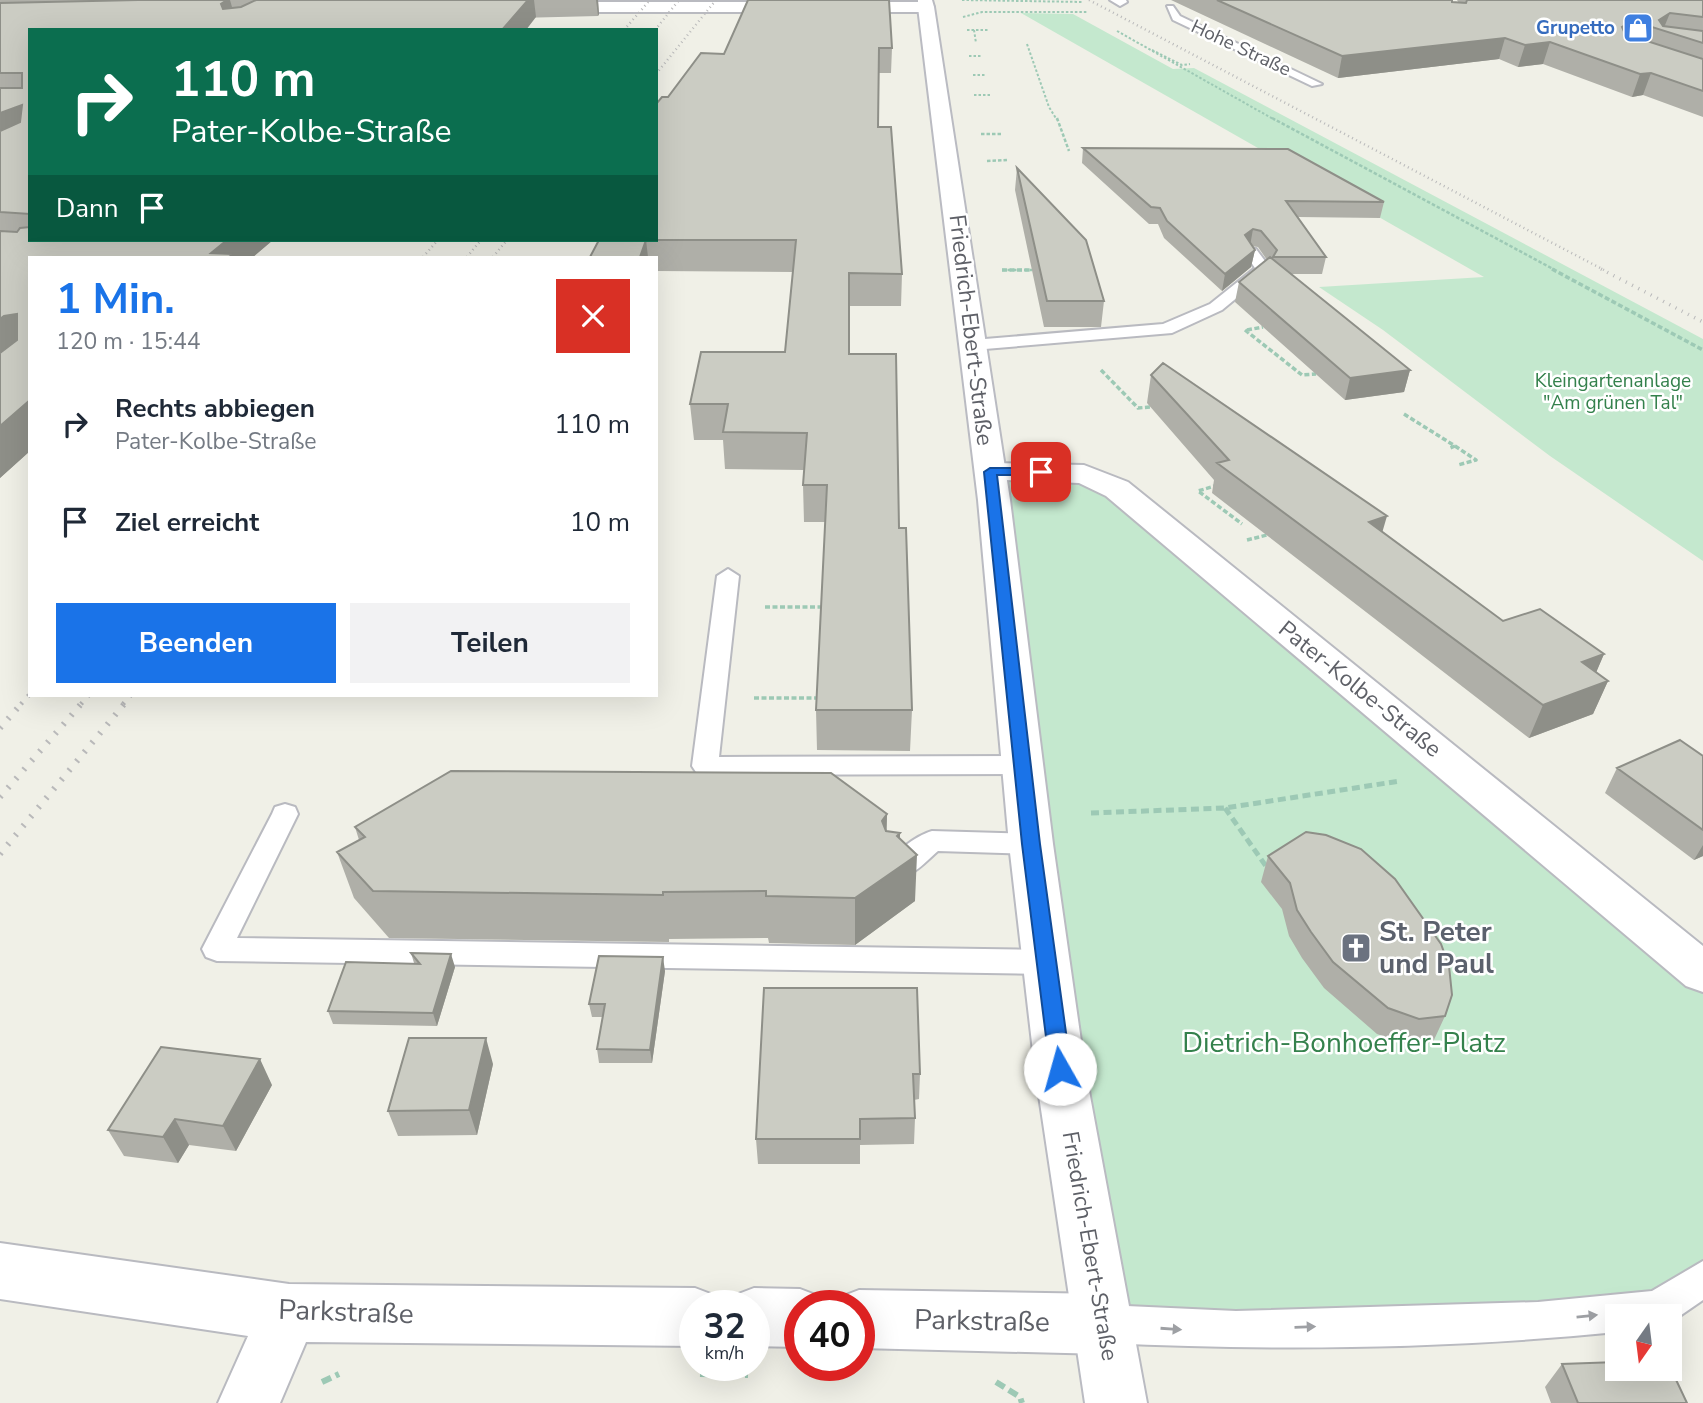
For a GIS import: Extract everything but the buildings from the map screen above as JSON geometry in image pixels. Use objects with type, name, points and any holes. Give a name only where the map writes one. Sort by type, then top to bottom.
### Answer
[{"type":"street","points":[[526,8],[926,3]]},
{"type":"street","name":"Friedrich-Ebert-Straße","points":[[926,3],[990,472],[1031,844],[1066,1103],[1105,1324],[1116,1403]]},
{"type":"street","name":"Pater-Kolbe-Straße","points":[[990,472],[1084,474],[1117,489],[1703,972]]},
{"type":"street","name":"Parkstraße","points":[[0,1271],[289,1313],[679,1317]]},
{"type":"street","points":[[249,1403],[289,1313]]},
{"type":"street","name":"Parkstraße","points":[[875,1319],[1105,1324]]},
{"type":"lane","name":"Hohe Straße","points":[[1170,8],[1176,18],[1316,84]]},
{"type":"lane","points":[[973,345],[1166,329],[1216,307],[1263,269],[1251,252]]},
{"type":"lane","points":[[727,576],[705,766],[1022,765]]},
{"type":"lane","points":[[285,814],[217,949],[1047,962]]},
{"type":"lane","points":[[897,869],[932,841],[1031,844]]},
{"type":"lane","points":[[1105,1324],[1236,1330],[1538,1321],[1658,1309],[1703,1279]]},
{"type":"path","points":[[962,0],[1092,2]]},
{"type":"path","points":[[954,19],[982,12],[1092,12]]},
{"type":"path","points":[[1082,12],[1094,18]]},
{"type":"path","points":[[974,30],[976,43]]},
{"type":"path","points":[[1117,31],[1703,350]]},
{"type":"path","points":[[1027,44],[1049,107],[1054,111],[1069,151]]},
{"type":"path","points":[[1151,50],[1182,65],[1190,64]]},
{"type":"path","points":[[1012,342],[997,270],[1032,270]]},
{"type":"path","points":[[1216,307],[1302,375],[1316,374]]},
{"type":"path","points":[[1246,331],[1263,327]]},
{"type":"path","points":[[1072,338],[1138,408],[1150,407]]},
{"type":"path","points":[[1404,414],[1476,460],[1458,465]]},
{"type":"path","points":[[1224,483],[1198,491],[1241,524]]},
{"type":"path","points":[[724,607],[824,607]]},
{"type":"path","points":[[713,698],[819,698]]},
{"type":"path","points":[[1091,813],[1225,808],[1335,793],[1409,779]]},
{"type":"path","points":[[1225,808],[1270,873]]},
{"type":"green space","name":"Kleingartenanlage \"Am grünen Tal\"","points":[[1021,13],[1073,14],[1173,69],[1194,68],[1703,339],[1703,561],[1550,456],[1383,330],[1319,287],[1484,277]]},
{"type":"green space","name":"Dietrich-Bonhoeffer-Platz","points":[[990,472],[1084,474],[1703,973],[1703,1279],[1666,1304],[1605,1304],[1605,1310],[1105,1324]]},
{"type":"railway","points":[[626,28],[650,0]]},
{"type":"railway","points":[[657,28],[679,0]]},
{"type":"railway","points":[[658,72],[716,0]]},
{"type":"railway","points":[[1089,0],[1604,270]]},
{"type":"railway","points":[[424,256],[436,242]]},
{"type":"railway","points":[[468,256],[479,242]]},
{"type":"railway","points":[[494,256],[505,242]]},
{"type":"railway","points":[[1601,269],[1703,322]]},
{"type":"railway","points":[[21,704],[28,696]]},
{"type":"railway","points":[[81,704],[87,697]]},
{"type":"railway","points":[[123,704],[129,697]]},
{"type":"railway","points":[[0,728],[22,703]]},
{"type":"railway","points":[[0,797],[82,703]]},
{"type":"railway","points":[[0,854],[125,703]]},
{"type":"place","name":"Grupetto","points":[[1638,28]]},
{"type":"place","name":"St. Peter und Paul","points":[[1356,948]]},
{"type":"route","points":[[1041,472],[990,472],[1031,844],[1060,1069]]}]
